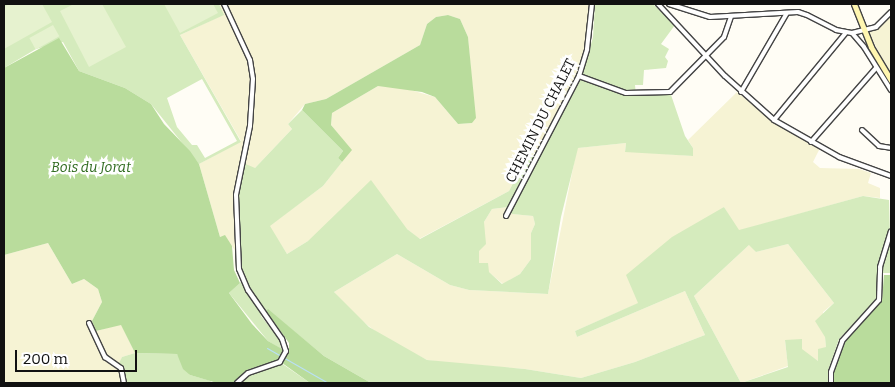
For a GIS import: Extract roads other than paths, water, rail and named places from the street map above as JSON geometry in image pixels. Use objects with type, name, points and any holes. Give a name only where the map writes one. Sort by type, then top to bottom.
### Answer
[{"type":"main road","points":[[854,4],[864,31],[891,80]]},
{"type":"street","points":[[224,4],[252,70],[250,126],[236,195],[239,269],[252,296],[282,339],[286,351],[281,361],[248,373],[237,383]]},
{"type":"street","name":"CHEMIN DU CHALET","points":[[506,216],[579,76],[587,49],[592,4]]},
{"type":"street","points":[[659,4],[741,92],[774,120],[857,166],[891,176]]},
{"type":"street","points":[[669,4],[704,16],[731,17],[786,13],[807,15],[845,34],[864,31],[880,25],[891,12]]},
{"type":"street","points":[[741,92],[786,13]]},
{"type":"street","points":[[579,76],[626,93],[667,93],[727,33],[731,17]]},
{"type":"street","points":[[774,120],[845,34]]},
{"type":"street","points":[[852,34],[864,47],[891,90]]},
{"type":"street","points":[[811,142],[876,68]]},
{"type":"street","points":[[862,130],[878,146],[891,148]]},
{"type":"street","points":[[831,383],[831,372],[842,341],[880,300],[880,267],[891,232]]},
{"type":"street","points":[[88,323],[105,357],[121,368],[124,383]]},
{"type":"waterway","points":[[267,348],[328,383]]},
{"type":"park label","name":"Bois du Jorat","points":[[91,168]]}]
